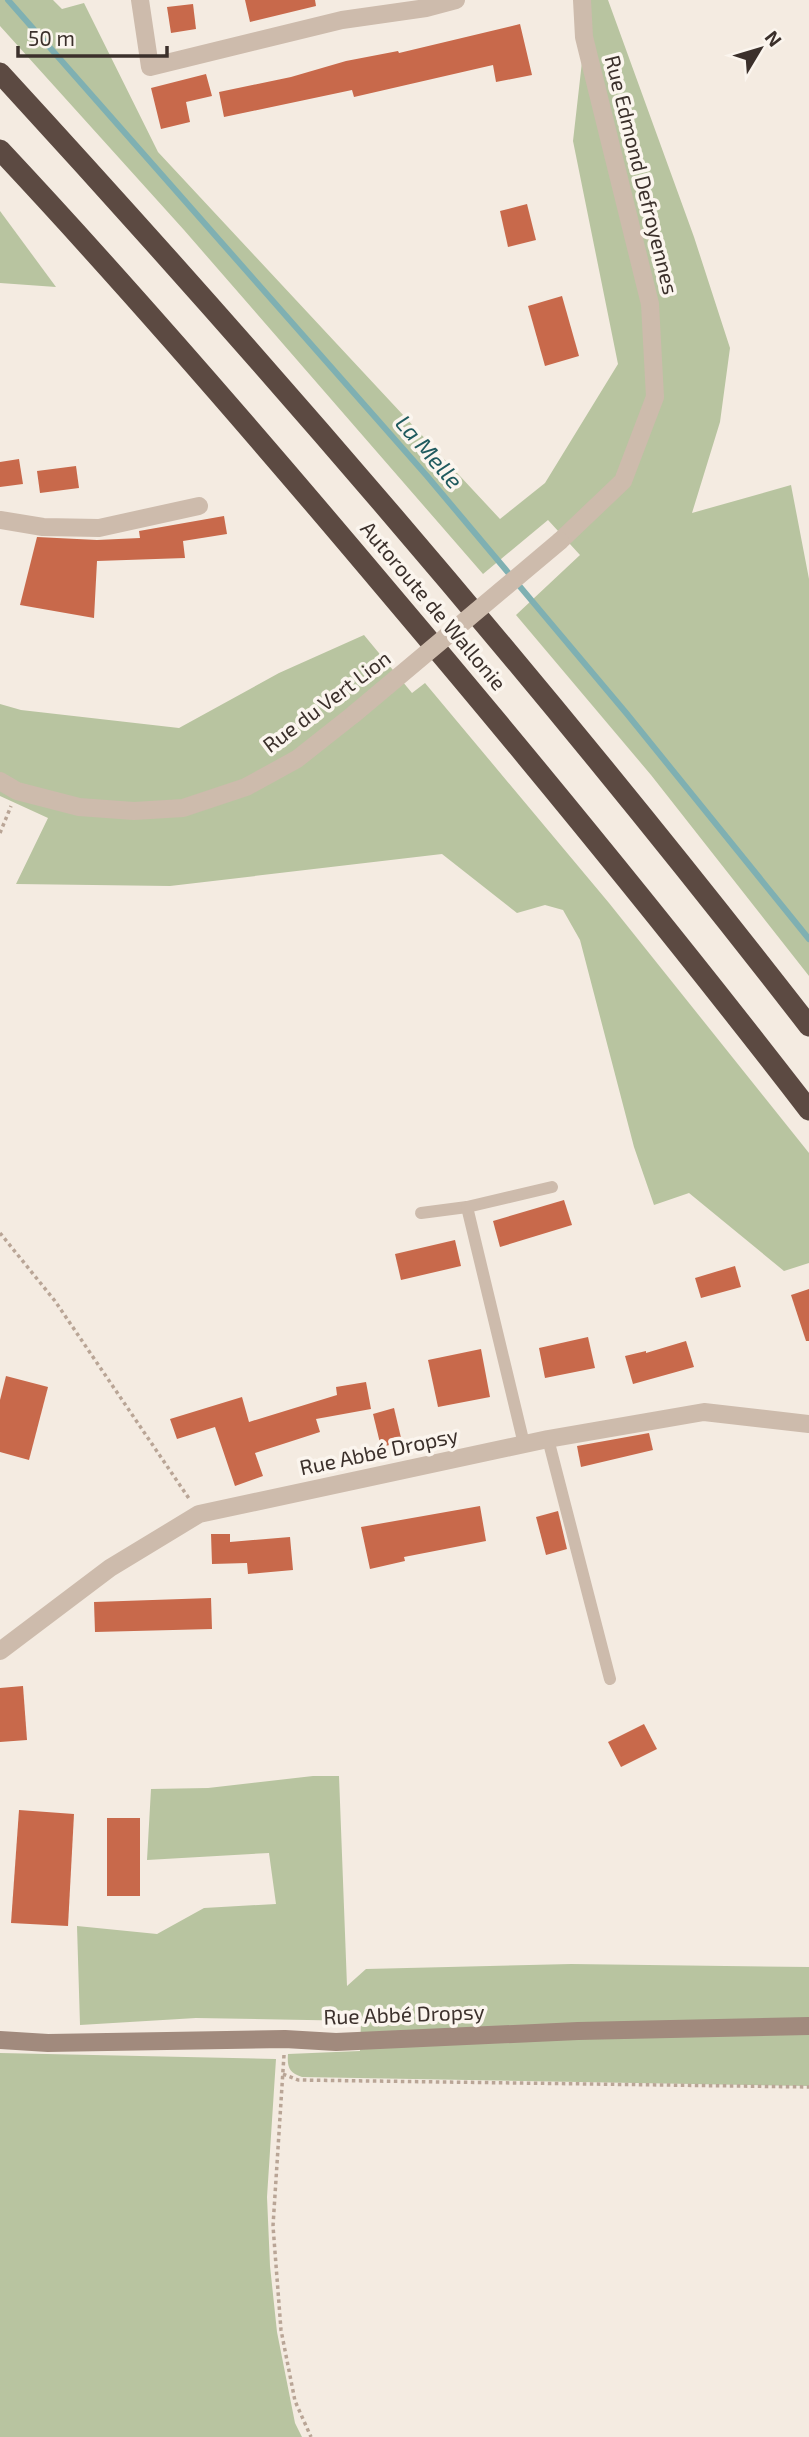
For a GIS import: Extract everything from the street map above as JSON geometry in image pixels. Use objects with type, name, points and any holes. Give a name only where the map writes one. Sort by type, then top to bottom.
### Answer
[{"type":"highway","name":"Autoroute de Wallonie","points":[[0,73],[218,314],[422,550],[528,676],[809,1026]]},
{"type":"highway","name":"Autoroute de Wallonie","points":[[0,150],[74,229],[288,472],[455,671],[730,1008],[809,1110]]},
{"type":"street","points":[[140,0],[150,67],[342,20],[426,8],[456,0]]},
{"type":"street","name":"Rue Edmond Defroyennes","points":[[582,0],[584,37],[650,304],[655,397],[623,481]]},
{"type":"street","name":"Rue du Vert Lion","points":[[0,781],[17,791],[79,807],[134,811],[183,808],[246,787],[297,759],[354,714],[560,541],[623,481]]},
{"type":"street","points":[[0,520],[43,527],[99,528],[199,506]]},
{"type":"street","name":"Rue Abbé Dropsy","points":[[0,1651],[110,1568],[199,1514],[548,1439],[705,1412],[809,1424]]},
{"type":"street","name":"Rue Abbé Dropsy","points":[[0,2040],[48,2043],[285,2039],[336,2042],[578,2031],[809,2026]]},
{"type":"lane","points":[[421,1213],[467,1207],[552,1187]]},
{"type":"lane","points":[[467,1207],[524,1444]]},
{"type":"lane","points":[[548,1439],[610,1679]]},
{"type":"path","points":[[0,834],[17,791]]},
{"type":"path","points":[[0,1233],[55,1301],[199,1514]]},
{"type":"path","points":[[285,2039],[273,2226],[281,2330],[295,2401],[311,2437]]},
{"type":"path","points":[[283,2074],[298,2080],[809,2087]]},
{"type":"green space","points":[[0,0],[53,0],[62,9],[84,3],[158,152],[500,519],[545,483],[618,364],[573,141],[589,0],[608,0],[694,237],[730,348],[720,422],[692,513],[791,485],[809,579],[809,976],[651,775],[516,615],[580,555],[548,520],[483,574],[184,230],[0,26]]},
{"type":"green space","points":[[0,211],[56,287],[0,283]]},
{"type":"green space","points":[[364,635],[412,693],[425,683],[609,903],[809,1153],[809,1263],[784,1271],[689,1193],[654,1205],[634,1147],[580,940],[563,910],[545,905],[517,913],[442,854],[170,886],[16,884],[48,818],[0,796],[0,704],[21,710],[179,728],[279,673]]},
{"type":"green space","points":[[313,1776],[339,1776],[347,1986],[366,1969],[571,1964],[809,1967],[809,2086],[302,2077],[290,2069],[288,2054],[360,2051],[361,2021],[196,2018],[80,2025],[77,1926],[157,1934],[204,1908],[276,1904],[269,1853],[147,1860],[151,1789],[208,1788]]},
{"type":"green space","points":[[0,2053],[276,2059],[267,2197],[270,2266],[277,2332],[295,2423],[302,2437],[0,2437]]},
{"type":"building","points":[[245,0],[315,0],[316,6],[250,22]]},
{"type":"building","points":[[193,4],[196,29],[171,33],[167,7]]},
{"type":"building","points":[[520,24],[532,75],[496,82],[493,65],[354,97],[352,90],[224,117],[219,92],[291,77],[346,61],[398,51],[399,53]]},
{"type":"building","points":[[206,74],[212,96],[186,102],[190,122],[161,129],[151,88]]},
{"type":"building","points":[[527,204],[536,240],[508,247],[500,211]]},
{"type":"building","points":[[562,296],[579,356],[545,366],[528,306]]},
{"type":"building","points":[[19,459],[23,484],[0,487],[0,462]]},
{"type":"building","points":[[76,466],[79,488],[40,493],[37,471]]},
{"type":"building","points":[[224,516],[227,534],[183,541],[185,558],[97,561],[94,618],[20,605],[37,537],[97,540],[140,538],[139,531]]},
{"type":"building","points":[[564,1200],[572,1225],[500,1247],[493,1221]]},
{"type":"building","points":[[455,1240],[461,1266],[401,1280],[395,1254]]},
{"type":"building","points":[[735,1266],[741,1287],[701,1298],[695,1278]]},
{"type":"building","points":[[809,1289],[809,1341],[806,1341],[791,1295]]},
{"type":"building","points":[[588,1337],[595,1368],[545,1378],[539,1348]]},
{"type":"building","points":[[686,1341],[694,1367],[633,1384],[625,1356],[646,1353]]},
{"type":"building","points":[[481,1349],[490,1397],[438,1407],[428,1360]]},
{"type":"building","points":[[6,1376],[48,1387],[29,1460],[0,1452],[0,1400]]},
{"type":"building","points":[[366,1382],[371,1409],[316,1419],[320,1432],[255,1453],[263,1476],[235,1486],[215,1427],[177,1439],[170,1419],[242,1397],[249,1422],[337,1395],[336,1387]]},
{"type":"building","points":[[394,1408],[402,1442],[381,1447],[373,1414]]},
{"type":"building","points":[[649,1433],[653,1450],[581,1467],[577,1446]]},
{"type":"building","points":[[480,1506],[486,1541],[404,1557],[405,1561],[370,1569],[361,1527]]},
{"type":"building","points":[[558,1511],[567,1549],[546,1555],[536,1517]]},
{"type":"building","points":[[211,1534],[230,1534],[230,1542],[290,1537],[293,1570],[248,1574],[247,1563],[212,1564]]},
{"type":"building","points":[[211,1598],[212,1629],[95,1632],[94,1602]]},
{"type":"building","points":[[23,1686],[27,1740],[0,1742],[0,1688]]},
{"type":"building","points":[[644,1724],[657,1749],[621,1767],[608,1742]]},
{"type":"building","points":[[19,1810],[74,1814],[68,1926],[11,1923]]},
{"type":"building","points":[[107,1818],[140,1818],[140,1896],[107,1896]]},
{"type":"waterway","name":"La Melle","points":[[8,0],[427,476],[627,714],[809,939]]}]
